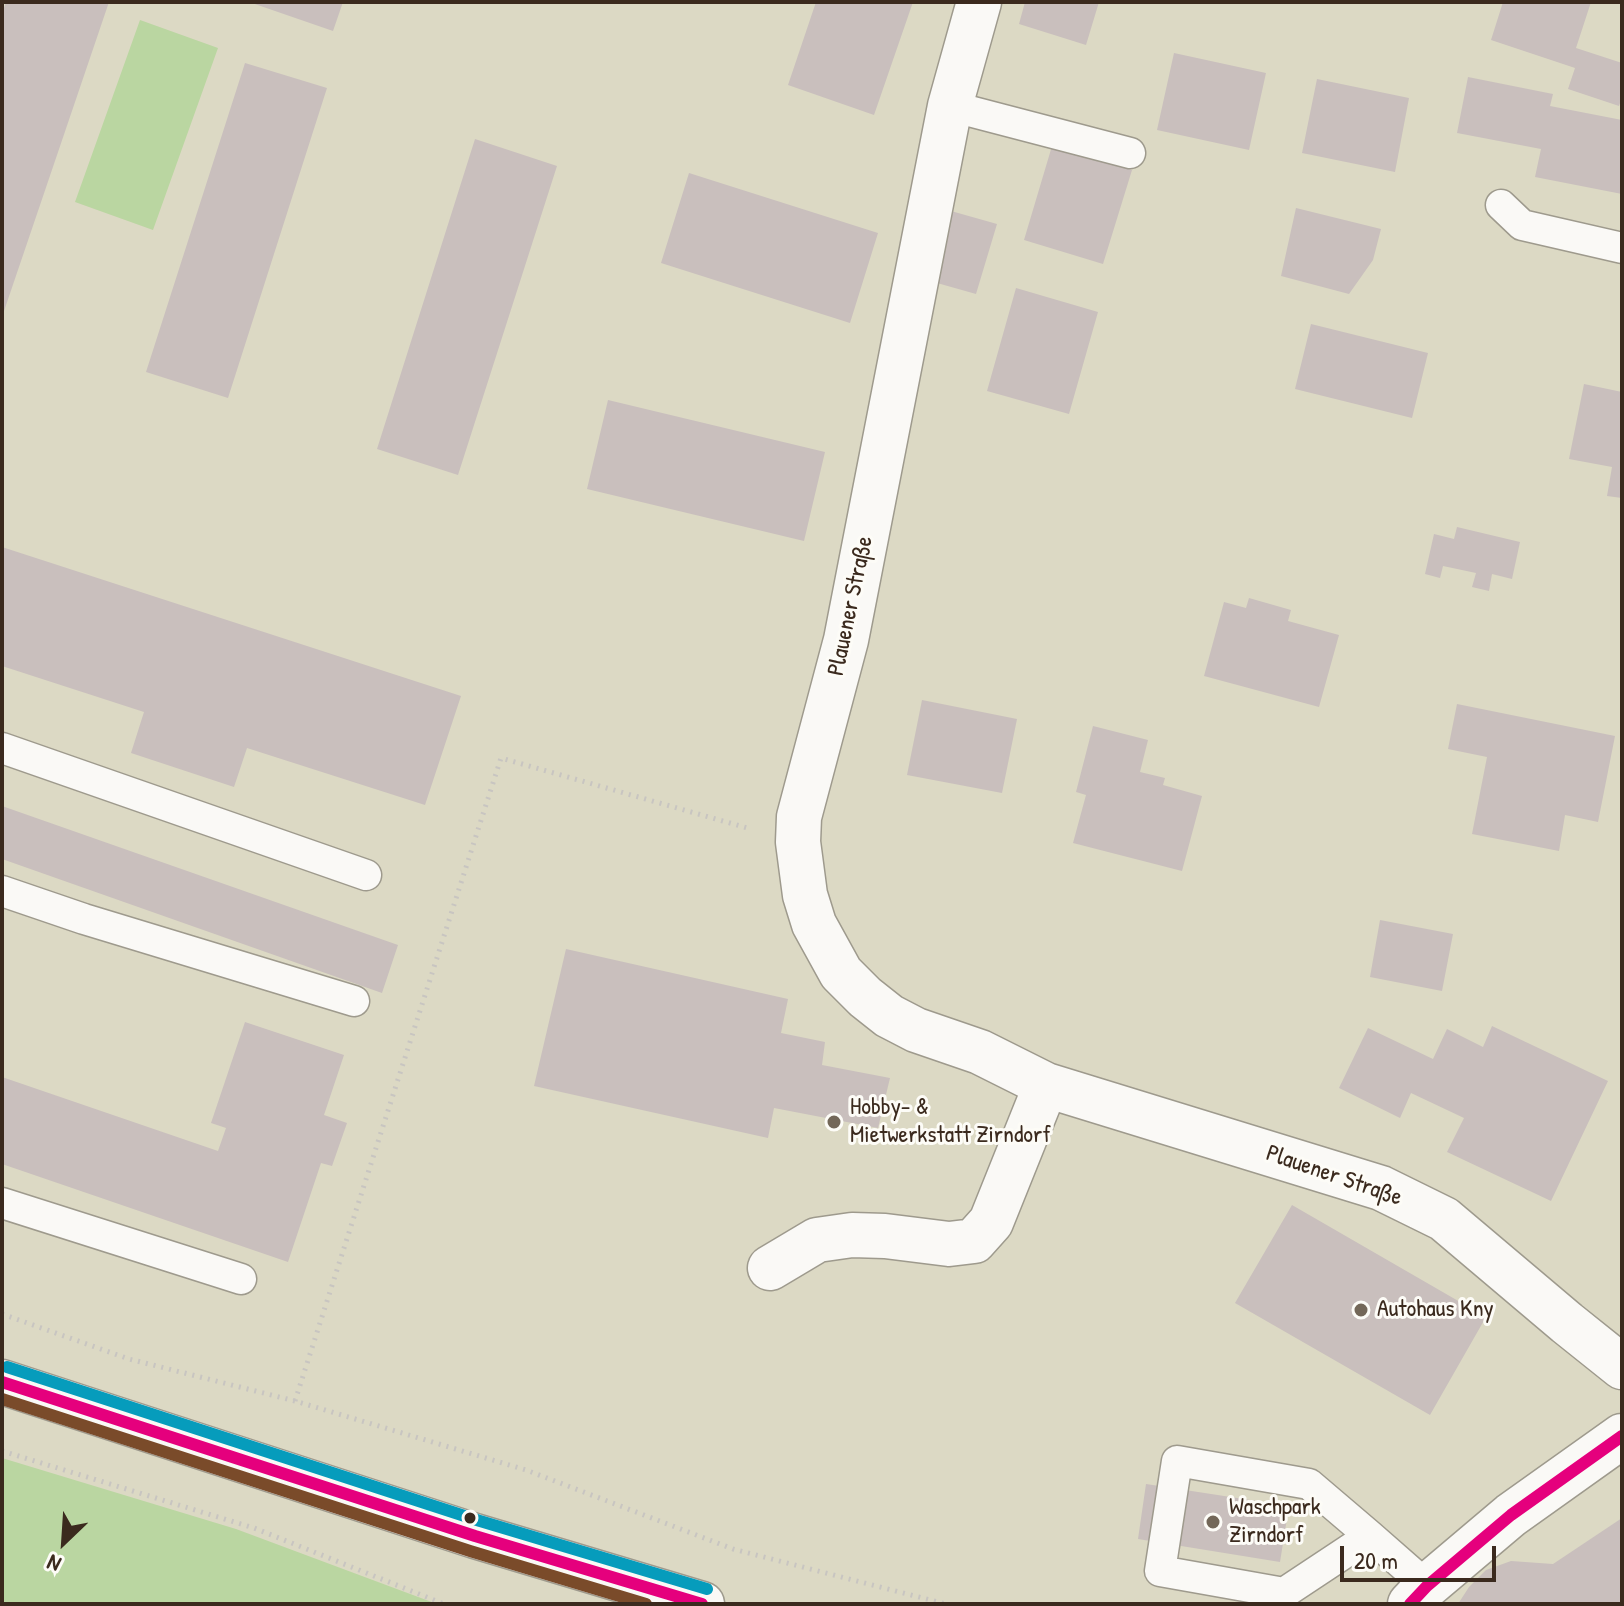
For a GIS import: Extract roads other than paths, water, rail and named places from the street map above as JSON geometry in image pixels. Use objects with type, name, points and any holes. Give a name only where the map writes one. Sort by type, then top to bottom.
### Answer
[{"type":"street","name":"Plauener Straße","points":[[979,2],[950,106],[846,640],[799,817],[798,842],[805,895],[814,924],[841,973],[889,1016],[916,1030],[980,1052],[1046,1085],[1381,1188],[1444,1219],[1622,1367]]},
{"type":"street","points":[[770,1268],[817,1240],[852,1235],[949,1244],[974,1241],[991,1222],[1046,1085]]},
{"type":"street","points":[[2,1382],[475,1536],[702,1604]]},
{"type":"street","points":[[1419,1595],[1511,1515],[1622,1436]]},
{"type":"lane","points":[[950,106],[1130,153]]},
{"type":"lane","points":[[1501,205],[1522,225],[1622,248]]},
{"type":"lane","points":[[2,748],[366,875]]},
{"type":"lane","points":[[2,891],[354,1001]]},
{"type":"lane","points":[[2,1203],[241,1279]]},
{"type":"lane","points":[[1370,1536],[1284,1593],[1160,1571],[1177,1461],[1309,1484],[1370,1536],[1419,1595]]},
{"type":"place","name":"Hobby- & Mietwerkstatt Zirndorf","points":[[834,1122]]},
{"type":"place","name":"Autohaus Kny","points":[[1361,1310]]},
{"type":"place","name":"Waschpark Zirndorf","points":[[1213,1522]]}]
